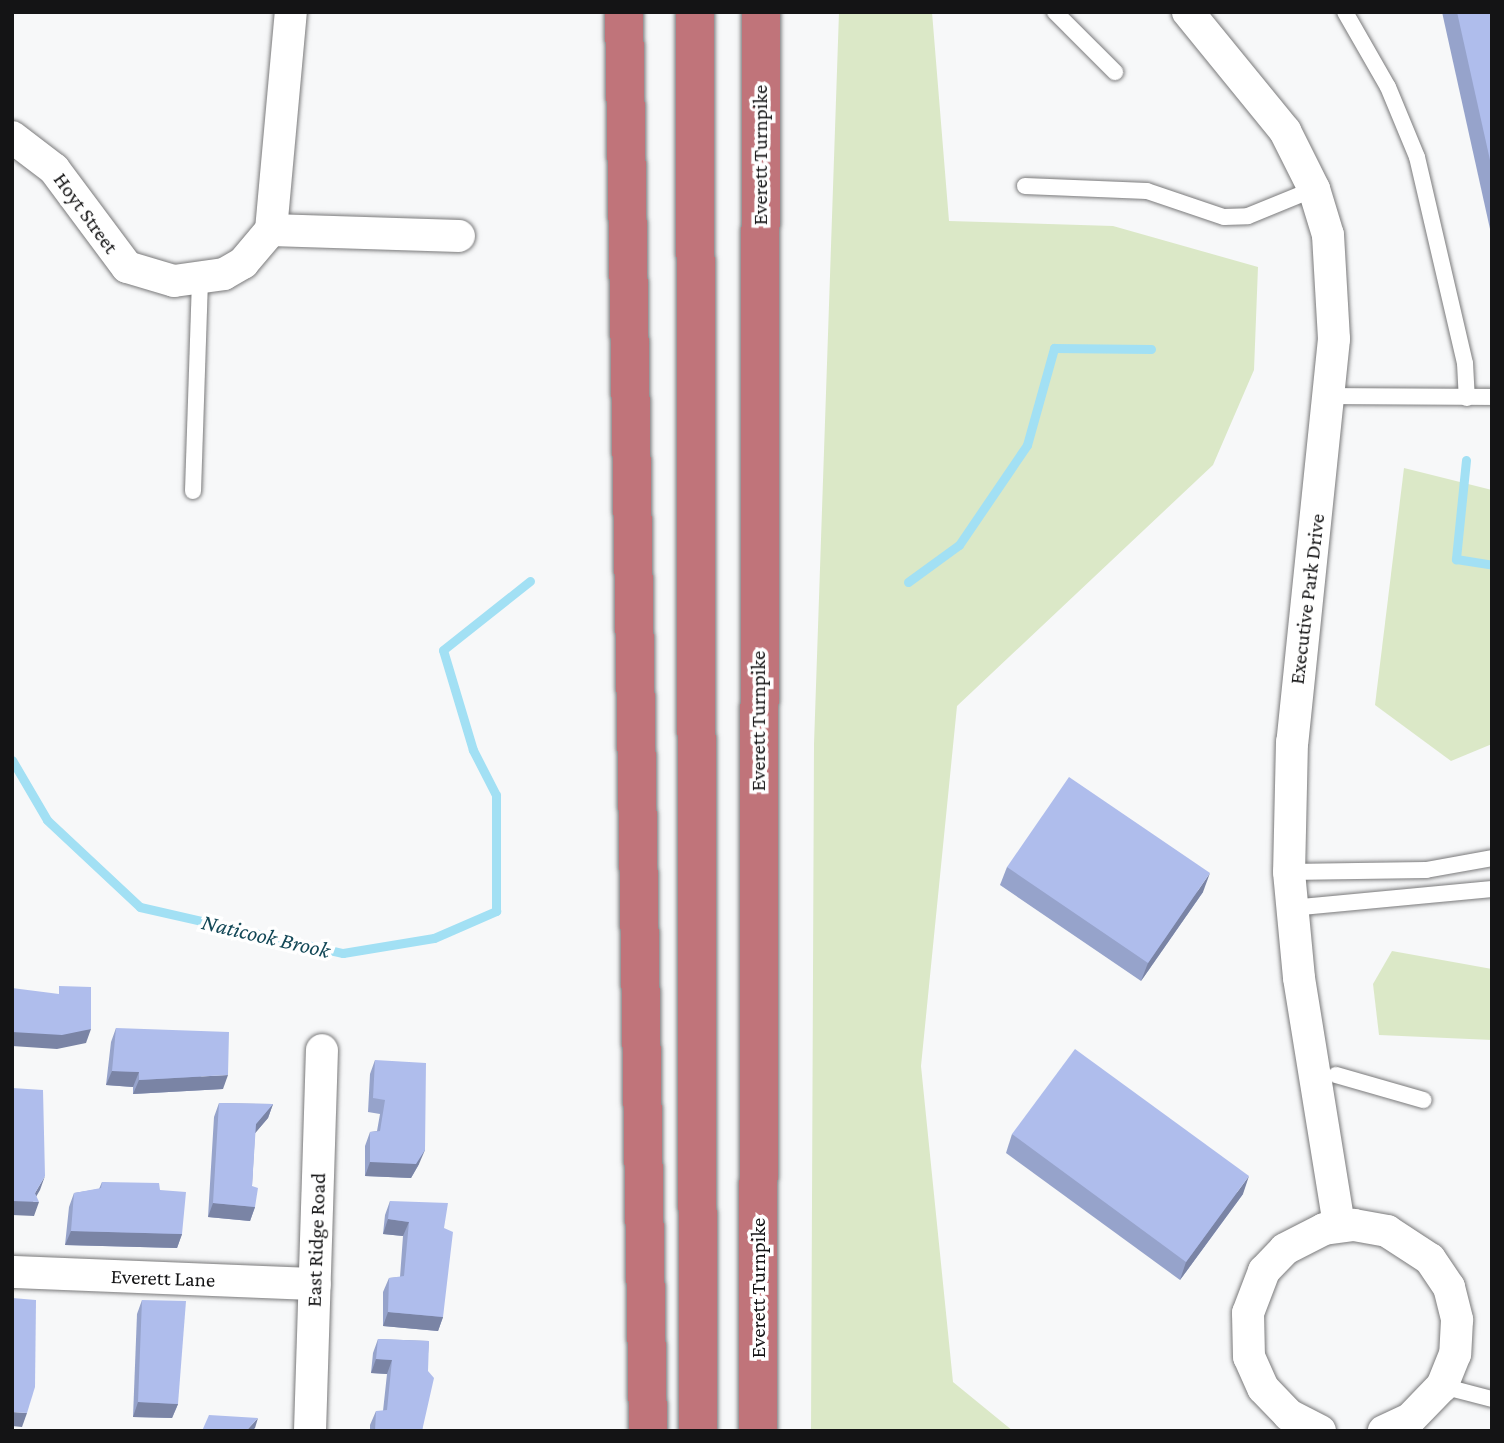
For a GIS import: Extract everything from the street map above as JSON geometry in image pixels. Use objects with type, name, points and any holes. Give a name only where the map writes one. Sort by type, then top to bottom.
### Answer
[{"type":"highway","points":[[624,12],[648,1431]]},
{"type":"highway","points":[[695,12],[698,1431]]},
{"type":"highway","name":"Everett Turnpike","points":[[758,1431],[761,12]]},
{"type":"street","points":[[290,12],[271,230],[459,236]]},
{"type":"street","name":"Executive Park Drive","points":[[1188,12],[1285,131],[1314,189],[1334,287],[1328,396],[1292,741],[1289,872],[1291,908],[1339,1226]]},
{"type":"street","name":"Hoyt Street","points":[[12,137],[62,179],[127,267],[162,279],[200,280],[243,263],[271,230]]},
{"type":"street","name":"East Ridge Road","points":[[310,1431],[322,1050]]},
{"type":"street","points":[[1320,1431],[1289,1415],[1263,1388],[1250,1357],[1246,1327],[1257,1284],[1274,1259],[1297,1240],[1339,1226],[1370,1227],[1403,1238],[1440,1273],[1458,1329],[1442,1386],[1410,1419],[1384,1431]]},
{"type":"street","name":"Everett Lane","points":[[12,1272],[314,1284]]},
{"type":"lane","points":[[1055,12],[1115,72]]},
{"type":"lane","points":[[1345,12],[1388,87],[1417,157],[1465,363],[1467,398]]},
{"type":"lane","points":[[1026,186],[1147,191],[1224,218],[1248,216],[1314,189]]},
{"type":"lane","points":[[193,491],[200,280]]},
{"type":"lane","points":[[1328,396],[1492,397]]},
{"type":"lane","points":[[1289,872],[1426,870],[1492,858]]},
{"type":"lane","points":[[1291,908],[1492,890]]},
{"type":"lane","points":[[1336,1075],[1423,1100]]},
{"type":"lane","points":[[1442,1386],[1492,1399]]},
{"type":"green space","points":[[839,12],[932,12],[949,221],[1113,226],[1258,267],[1254,370],[1213,465],[957,706],[921,1066],[953,1382],[1013,1431],[811,1431],[814,744]]},
{"type":"green space","points":[[1404,468],[1492,490],[1492,744],[1451,761],[1375,705]]},
{"type":"green space","points":[[1392,951],[1492,969],[1492,1040],[1379,1035],[1373,984]]},
{"type":"building","points":[[1457,12],[1492,12],[1492,169]]},
{"type":"building","points":[[1069,777],[1210,873],[1148,963],[1007,867]]},
{"type":"building","points":[[59,986],[91,987],[91,1029],[62,1035],[12,1032],[12,988],[59,994]]},
{"type":"building","points":[[116,1028],[229,1032],[228,1075],[139,1080],[139,1072],[112,1071]]},
{"type":"building","points":[[1075,1049],[1249,1176],[1186,1262],[1012,1134]]},
{"type":"building","points":[[375,1060],[426,1063],[425,1150],[416,1164],[370,1162],[370,1132],[380,1131],[385,1100],[373,1098]]},
{"type":"building","points":[[12,1088],[43,1090],[45,1176],[35,1193],[39,1202],[12,1201]]},
{"type":"building","points":[[219,1103],[273,1104],[256,1124],[252,1186],[258,1188],[255,1207],[213,1203]]},
{"type":"building","points":[[102,1182],[159,1183],[160,1190],[186,1192],[182,1234],[71,1231],[74,1193],[101,1188]]},
{"type":"building","points":[[390,1201],[448,1203],[444,1228],[453,1232],[443,1317],[388,1312],[389,1278],[404,1276],[409,1222],[388,1219]]},
{"type":"building","points":[[12,1298],[36,1300],[35,1387],[27,1413],[12,1412]]},
{"type":"building","points":[[142,1300],[186,1301],[178,1404],[138,1402]]},
{"type":"building","points":[[378,1339],[429,1341],[428,1371],[434,1378],[422,1431],[375,1431],[376,1411],[387,1410],[392,1360],[376,1359]]},
{"type":"building","points":[[209,1415],[258,1418],[246,1431],[202,1431]]},
{"type":"waterway","name":"Naticook Brook","points":[[908,582],[959,545],[1027,445],[1054,348],[1151,349]]},
{"type":"waterway","name":"Naticook Brook","points":[[1466,460],[1456,559],[1492,565]]},
{"type":"waterway","name":"Naticook Brook","points":[[12,760],[47,820],[140,907],[343,953],[434,938],[496,911],[496,795],[473,750],[443,650],[530,581]]}]
